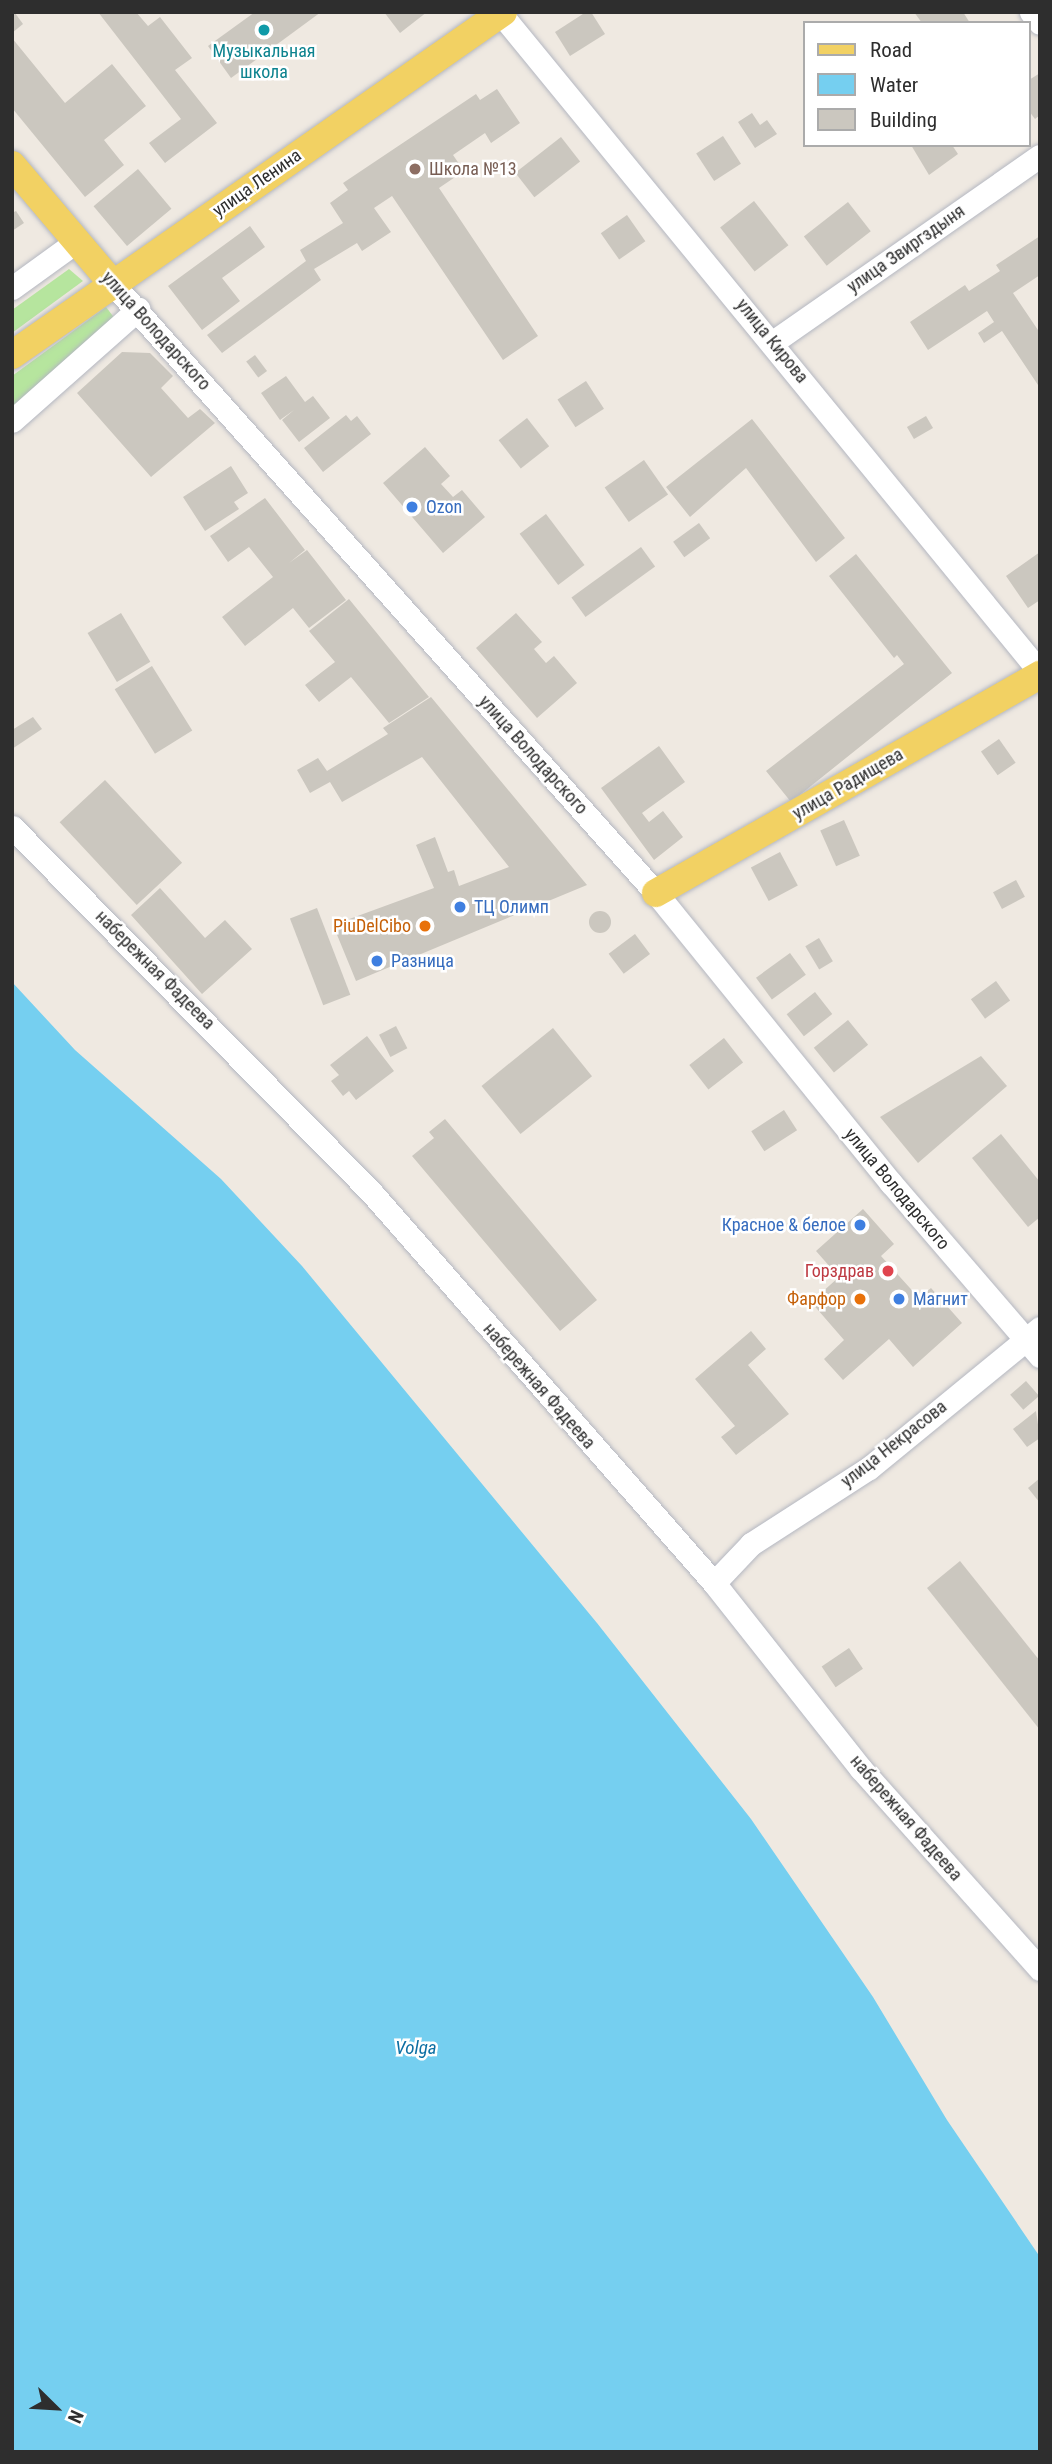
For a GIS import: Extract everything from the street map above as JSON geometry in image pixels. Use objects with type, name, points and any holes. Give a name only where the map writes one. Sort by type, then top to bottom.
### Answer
[{"type":"main road","name":"улица Ленина","points":[[12,355],[501,13]]},
{"type":"main road","name":"улица Володарского","points":[[12,165],[113,284]]},
{"type":"main road","name":"улица Радищева","points":[[656,893],[1040,674]]},
{"type":"street","points":[[1031,12],[1040,23]]},
{"type":"street","name":"улица Кирова","points":[[501,13],[773,342],[1040,674]]},
{"type":"street","name":"улица Звиргздыня","points":[[773,342],[1040,156]]},
{"type":"street","points":[[12,288],[77,242]]},
{"type":"street","name":"улица Володарского","points":[[113,284],[656,893],[891,1183],[1032,1334],[1040,1356]]},
{"type":"street","points":[[12,421],[138,309]]},
{"type":"street","name":"набережная Фадеева","points":[[12,827],[371,1192],[715,1583],[861,1769],[1040,1969]]},
{"type":"street","name":"улица Некрасова","points":[[715,1583],[751,1544],[869,1468],[1032,1334]]},
{"type":"green space","points":[[69,269],[83,281],[12,333],[12,310]]},
{"type":"green space","points":[[106,307],[119,324],[12,413],[12,376]]},
{"type":"water","name":"Volga","points":[[12,982],[75,1050],[221,1179],[302,1266],[597,1623],[751,1819],[873,1997],[947,2120],[1040,2257],[1040,2452],[12,2452]]},
{"type":"building","points":[[98,12],[136,12],[148,26],[160,17],[192,58],[175,70],[217,123],[165,163],[149,143],[181,119]]},
{"type":"building","name":"Музыкальная школа","points":[[255,12],[321,12],[231,78],[208,46]]},
{"type":"building","points":[[384,12],[427,12],[400,33]]},
{"type":"building","points":[[586,12],[591,12],[605,34],[570,56],[555,32]]},
{"type":"building","points":[[914,12],[963,12],[969,21],[921,21]]},
{"type":"building","points":[[15,13],[23,24],[12,33],[12,15]]},
{"type":"building","points":[[12,38],[65,103],[112,64],[146,106],[104,140],[124,165],[85,197],[12,108]]},
{"type":"building","points":[[1040,73],[1040,115],[1035,119],[1031,114],[1031,79]]},
{"type":"building","points":[[497,89],[520,123],[491,143],[485,133],[453,155],[464,171],[439,188],[538,336],[503,360],[392,196],[374,208],[391,232],[362,251],[357,243],[314,269],[321,280],[222,353],[207,335],[306,261],[300,250],[343,223],[330,203],[348,190],[343,183],[476,94],[480,100]]},
{"type":"building","points":[[752,113],[760,125],[767,120],[777,134],[755,148],[738,122]]},
{"type":"building","points":[[723,136],[741,164],[714,181],[696,153]]},
{"type":"building","points":[[561,137],[580,161],[534,197],[515,173]]},
{"type":"building","points":[[912,147],[953,147],[958,154],[929,175]]},
{"type":"building","points":[[138,169],[171,209],[127,246],[94,206]]},
{"type":"building","points":[[754,201],[788,245],[755,272],[720,227]]},
{"type":"building","points":[[848,202],[871,231],[827,266],[804,236]]},
{"type":"building","points":[[16,211],[24,223],[12,231],[12,213]]},
{"type":"building","points":[[627,215],[645,241],[619,260],[601,233]]},
{"type":"building","points":[[250,226],[265,247],[222,278],[240,301],[202,330],[168,286]]},
{"type":"building","points":[[1040,236],[1040,275],[1013,293],[1040,333],[1040,388],[1002,331],[984,343],[978,333],[994,322],[987,311],[928,350],[910,322],[965,285],[969,291],[1000,271],[996,265]]},
{"type":"building","points":[[122,352],[150,353],[173,376],[161,388],[188,418],[200,409],[215,423],[151,477],[77,393]]},
{"type":"building","points":[[255,355],[267,371],[258,378],[246,362]]},
{"type":"building","points":[[286,376],[305,402],[313,396],[330,418],[299,442],[282,420],[294,410],[280,420],[261,393]]},
{"type":"building","points":[[586,381],[604,409],[575,427],[557,400]]},
{"type":"building","points":[[346,415],[351,421],[357,416],[371,434],[323,472],[304,448]]},
{"type":"building","points":[[926,416],[933,428],[914,439],[907,427]]},
{"type":"building","points":[[527,418],[549,446],[521,469],[499,440]]},
{"type":"building","points":[[752,419],[845,538],[816,562],[746,468],[690,517],[666,487]]},
{"type":"building","points":[[425,447],[450,476],[441,484],[453,497],[462,490],[485,517],[443,553],[383,483]]},
{"type":"building","points":[[644,460],[668,494],[629,522],[605,488]]},
{"type":"building","points":[[231,466],[248,493],[234,502],[239,509],[205,531],[183,497]]},
{"type":"building","points":[[265,498],[305,550],[289,563],[307,550],[346,600],[309,628],[293,608],[245,646],[222,617],[273,577],[249,547],[228,562],[210,536]]},
{"type":"building","points":[[546,514],[585,565],[558,585],[520,534]]},
{"type":"building","points":[[699,523],[710,538],[684,557],[673,542]]},
{"type":"building","points":[[641,547],[655,566],[586,617],[571,598]]},
{"type":"building","points":[[1040,552],[1040,600],[1028,608],[1006,576]]},
{"type":"building","points":[[856,554],[952,673],[791,802],[766,771],[904,664],[897,655],[894,658],[829,576]]},
{"type":"building","points":[[349,599],[429,697],[389,723],[351,677],[319,702],[305,685],[335,662],[309,631]]},
{"type":"building","points":[[121,613],[150,662],[117,682],[88,633]]},
{"type":"building","points":[[516,613],[542,642],[534,649],[546,663],[554,656],[577,683],[537,718],[476,648]]},
{"type":"building","points":[[152,666],[192,730],[155,754],[115,689]]},
{"type":"building","points":[[431,697],[587,885],[356,981],[333,925],[434,888],[416,845],[435,837],[448,872],[454,870],[459,886],[509,867],[422,757],[342,802],[330,782],[310,793],[297,770],[318,758],[327,771],[388,734],[383,728]]},
{"type":"building","points":[[33,717],[42,729],[12,749],[12,730]]},
{"type":"building","points":[[999,739],[1016,763],[998,775],[981,752]]},
{"type":"building","points":[[659,746],[685,782],[642,813],[649,822],[663,811],[683,837],[654,860],[601,788]]},
{"type":"building","points":[[105,780],[182,863],[137,905],[60,822]]},
{"type":"building","points":[[844,820],[860,856],[836,866],[820,831]]},
{"type":"building","points":[[780,852],[798,886],[769,901],[751,867]]},
{"type":"building","points":[[1016,880],[1025,897],[1002,909],[993,892]]},
{"type":"building","points":[[160,888],[205,938],[225,920],[252,949],[202,994],[131,915]]},
{"type":"building","points":[[317,908],[350,995],[323,1005],[290,918]]},
{"type":"building","points":[[600,911],[608,914],[611,922],[608,930],[600,933],[592,930],[589,922],[592,914]]},
{"type":"building","points":[[635,934],[650,954],[624,974],[609,954]]},
{"type":"building","points":[[819,938],[833,961],[819,969],[805,946]]},
{"type":"building","points":[[790,953],[806,975],[772,1000],[756,978]]},
{"type":"building","points":[[996,981],[1010,1000],[985,1019],[971,999]]},
{"type":"building","points":[[815,992],[832,1014],[804,1036],[787,1014]]},
{"type":"building","points":[[848,1020],[868,1045],[834,1073],[814,1048]]},
{"type":"building","points":[[396,1026],[407,1048],[390,1057],[379,1035]]},
{"type":"building","points":[[553,1028],[592,1076],[521,1134],[482,1086]]},
{"type":"building","points":[[367,1036],[394,1071],[356,1100],[349,1091],[343,1096],[331,1081],[339,1075],[330,1065]]},
{"type":"building","points":[[724,1038],[743,1062],[708,1090],[689,1065]]},
{"type":"building","points":[[981,1056],[1007,1086],[918,1163],[880,1117]]},
{"type":"building","points":[[784,1110],[797,1130],[764,1151],[751,1131]]},
{"type":"building","points":[[445,1119],[597,1300],[560,1331],[412,1156],[434,1138],[429,1132]]},
{"type":"building","points":[[1001,1134],[1040,1182],[1040,1217],[1028,1227],[972,1158]]},
{"type":"building","points":[[863,1209],[894,1244],[881,1256],[919,1298],[931,1288],[962,1323],[913,1367],[889,1339],[843,1380],[824,1359],[844,1340],[811,1302],[839,1277],[816,1251]]},
{"type":"building","points":[[751,1331],[766,1349],[748,1365],[789,1414],[736,1455],[721,1437],[735,1426],[695,1379]]},
{"type":"building","points":[[1026,1381],[1039,1396],[1023,1410],[1010,1395]]},
{"type":"building","points":[[1036,1411],[1040,1438],[1027,1447],[1013,1429]]},
{"type":"building","points":[[1040,1478],[1040,1503],[1028,1488]]},
{"type":"building","points":[[960,1561],[1040,1661],[1040,1730],[927,1588]]},
{"type":"building","points":[[849,1648],[863,1669],[836,1687],[822,1666]]},
{"type":"place","name":"Музыкальная школа","points":[[264,30]]},
{"type":"place","name":"Школа №13","points":[[415,169]]},
{"type":"place","name":"Ozon","points":[[412,507]]},
{"type":"place","name":"ТЦ Олимп","points":[[460,907]]},
{"type":"place","name":"PiuDelCibo","points":[[425,926]]},
{"type":"place","name":"Разница","points":[[377,961]]},
{"type":"place","name":"Красное & белое","points":[[860,1225]]},
{"type":"place","name":"Горздрав","points":[[888,1271]]},
{"type":"place","name":"Фарфор","points":[[860,1299]]},
{"type":"place","name":"Магнит","points":[[899,1299]]}]
